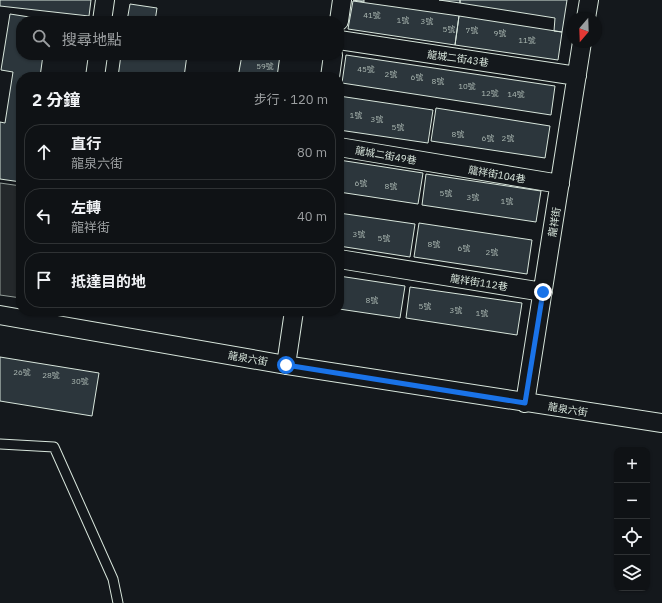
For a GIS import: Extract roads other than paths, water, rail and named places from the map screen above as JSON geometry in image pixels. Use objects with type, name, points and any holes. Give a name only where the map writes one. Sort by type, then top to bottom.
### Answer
[{"type":"street","points":[[103,16],[105,0]]},
{"type":"street","points":[[340,16],[342,0]]},
{"type":"street","points":[[587,12],[589,0]]},
{"type":"street","name":"龍城二街43巷","points":[[344,41],[576,76]]},
{"type":"street","name":"龍祥街","points":[[525,403],[581,48]]},
{"type":"street","points":[[96,72],[97,60]]},
{"type":"street","points":[[331,72],[332,60]]},
{"type":"street","name":"龍城二街49巷","points":[[344,148],[434,163]]},
{"type":"street","name":"龍祥街104巷","points":[[434,163],[560,184]]},
{"type":"street","name":"龍祥街112巷","points":[[344,260],[543,292]]},
{"type":"street","name":"龍泉六街","points":[[0,315],[16,316]]},
{"type":"street","name":"龍泉六街","points":[[26,316],[53,317],[286,365],[662,424]]},
{"type":"street","points":[[286,365],[293,316]]},
{"type":"lane","points":[[0,444],[54,447],[113,579],[118,603]]}]
